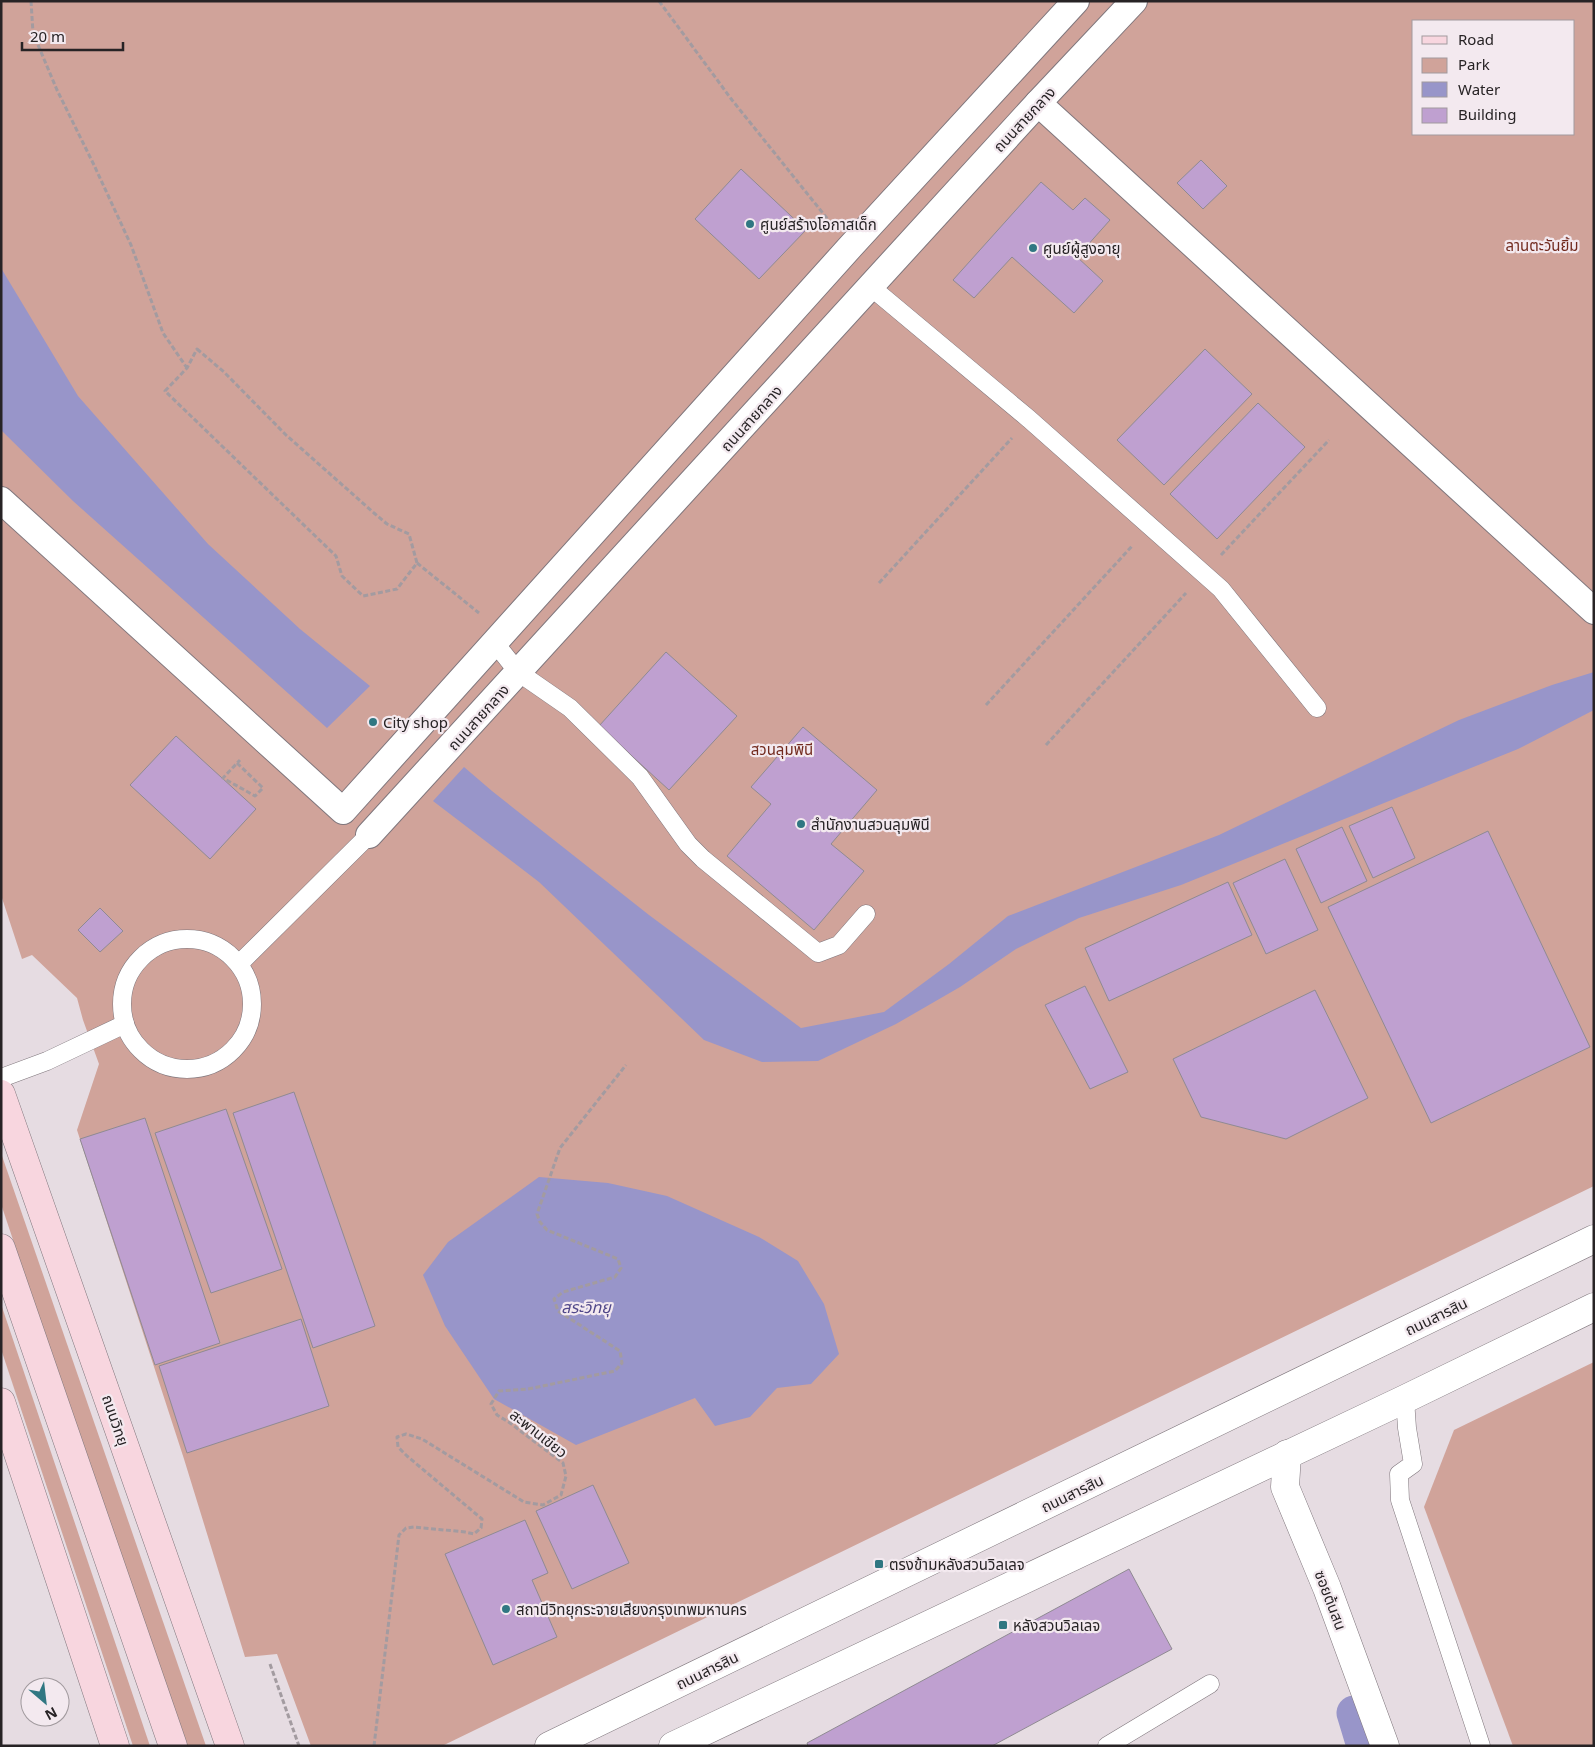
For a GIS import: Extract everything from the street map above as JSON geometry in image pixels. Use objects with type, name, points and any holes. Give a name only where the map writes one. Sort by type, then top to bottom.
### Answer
[{"type":"main road","name":"ถนนวิทยุ","points":[[1,1094],[230,1746]]},
{"type":"main road","points":[[1,1248],[173,1746]]},
{"type":"main road","points":[[1,1402],[115,1746]]},
{"type":"street","points":[[1,500],[343,811],[851,246],[1076,1]]},
{"type":"street","name":"ถนนสายกลาง","points":[[369,835],[1127,4]]},
{"type":"street","points":[[1038,103],[1594,610]]},
{"type":"street","points":[[851,246],[877,280]]},
{"type":"street","points":[[621,503],[649,529]]},
{"type":"street","name":"ถนนสารสิน","points":[[549,1746],[1594,1239]]},
{"type":"street","points":[[673,1746],[1406,1399],[1594,1307]]},
{"type":"street","name":"ซอยต้นสน","points":[[1287,1454],[1285,1487],[1327,1588],[1385,1746]]},
{"type":"lane","points":[[877,280],[1029,420],[1221,588],[1317,708]]},
{"type":"lane","points":[[500,638],[518,672],[570,708],[640,777],[688,844],[703,860],[818,953],[839,945],[866,914]]},
{"type":"lane","points":[[239,964],[369,835]]},
{"type":"lane","points":[[179,940],[201,940],[222,949],[239,964],[249,982],[253,1002],[252,1019],[241,1041],[227,1056],[209,1066],[189,1069],[168,1067],[150,1058],[135,1044],[125,1024],[122,1002],[127,980],[139,960],[157,947],[179,940]]},
{"type":"lane","points":[[1,1078],[48,1061],[125,1024]]},
{"type":"lane","points":[[1406,1399],[1407,1428],[1413,1464],[1399,1474],[1400,1500],[1481,1746]]},
{"type":"lane","points":[[1107,1746],[1210,1684]]},
{"type":"path","points":[[30,1],[33,33],[131,245],[163,333],[187,368]]},
{"type":"path","points":[[659,1],[732,100],[851,246]]},
{"type":"path","points":[[417,563],[397,589],[364,596],[342,576],[336,556],[165,391],[187,368],[196,349],[224,372],[286,435],[374,513],[388,524],[409,534],[417,563],[500,638]]},
{"type":"path","points":[[879,583],[1029,420]]},
{"type":"path","points":[[986,705],[1150,526]]},
{"type":"path","points":[[237,763],[263,788],[255,796],[223,778],[237,763]]},
{"type":"path","name":"สะพานเขียว","points":[[374,1746],[399,1535],[406,1528],[414,1527],[474,1534],[481,1528],[482,1519],[407,1456],[398,1447],[397,1437],[400,1434],[406,1434],[422,1440],[524,1502],[543,1504],[561,1495],[566,1476],[563,1463],[510,1423],[497,1416],[491,1404],[499,1391],[528,1390],[615,1371],[622,1363],[620,1351],[558,1311],[554,1300],[563,1292],[615,1277],[622,1268],[618,1259],[547,1230],[540,1222],[537,1214],[560,1148],[626,1065]]},
{"type":"path","points":[[270,1664],[298,1746]]},
{"type":"green space","name":"สวนลุมพินี","points":[[1,1],[1594,1],[1594,1186],[442,1746],[311,1746],[277,1654],[245,1657],[184,1459],[77,1130],[99,1064],[77,998],[32,955],[22,959],[1,895]]},
{"type":"green space","points":[[1,1153],[206,1746],[185,1746],[1,1204]]},
{"type":"green space","points":[[1,1304],[150,1746],[133,1746],[1,1349]]},
{"type":"green space","points":[[1594,1362],[1594,1746],[1513,1746],[1424,1507],[1454,1430]]},
{"type":"water","points":[[1,268],[78,396],[208,544],[300,629],[370,686],[327,728],[73,501],[1,430]]},
{"type":"water","points":[[1594,672],[1594,710],[1518,749],[1181,885],[1079,918],[1016,949],[960,987],[896,1024],[818,1061],[762,1062],[704,1040],[539,882],[433,801],[464,767],[649,915],[801,1028],[884,1012],[949,964],[1008,916],[1219,835],[1459,720],[1552,685]]},
{"type":"water","name":"สระวิทยุ","points":[[539,1177],[608,1183],[667,1196],[759,1237],[798,1261],[824,1304],[839,1354],[811,1384],[777,1388],[750,1417],[715,1426],[695,1398],[576,1445],[494,1399],[445,1326],[423,1275],[448,1242]]},
{"type":"building","points":[[1201,160],[1227,186],[1203,209],[1177,183]]},
{"type":"building","name":"ศูนย์สร้างโอกาสเด็ก","points":[[741,169],[806,230],[759,279],[695,219]]},
{"type":"building","name":"ศูนย์ผู้สูงอายุ","points":[[1041,182],[1073,210],[1085,198],[1110,220],[1077,257],[1103,281],[1074,313],[1012,257],[974,298],[953,280]]},
{"type":"building","points":[[1205,349],[1252,394],[1164,485],[1117,440]]},
{"type":"building","points":[[1258,403],[1305,447],[1217,539],[1170,494]]},
{"type":"building","points":[[666,652],[737,716],[669,790],[599,726]]},
{"type":"building","name":"สำนักงานสวนลุมพินี","points":[[803,727],[877,790],[831,844],[864,871],[814,930],[727,856],[771,804],[751,787]]},
{"type":"building","points":[[176,736],[256,809],[210,859],[130,785]]},
{"type":"building","points":[[1392,807],[1415,858],[1373,878],[1349,826]]},
{"type":"building","points":[[1342,827],[1367,881],[1321,903],[1296,849]]},
{"type":"building","points":[[1488,831],[1590,1047],[1431,1123],[1328,907]]},
{"type":"building","points":[[1285,859],[1318,930],[1266,954],[1233,883]]},
{"type":"building","points":[[1228,882],[1252,935],[1109,1001],[1085,948]]},
{"type":"building","points":[[100,908],[123,931],[100,952],[78,930]]},
{"type":"building","points":[[1085,986],[1128,1072],[1090,1089],[1045,1005]]},
{"type":"building","points":[[1315,990],[1368,1098],[1286,1139],[1201,1117],[1173,1059]]},
{"type":"building","points":[[294,1092],[375,1326],[313,1348],[233,1113]]},
{"type":"building","points":[[226,1109],[282,1269],[211,1293],[155,1133]]},
{"type":"building","points":[[145,1118],[220,1343],[155,1365],[80,1139]]},
{"type":"building","points":[[301,1319],[329,1406],[187,1453],[159,1366]]},
{"type":"building","points":[[593,1485],[629,1563],[572,1589],[536,1511]]},
{"type":"building","name":"สถานีวิทยุกระจายเสียงกรุงเทพมหานคร","points":[[525,1520],[548,1573],[532,1580],[557,1637],[493,1665],[445,1554]]},
{"type":"building","points":[[1129,1569],[1172,1649],[992,1746],[808,1746],[807,1743]]},
{"type":"waterway","points":[[1354,1713],[1364,1746]]},
{"type":"place","name":"ศูนย์สร้างโอกาสเด็ก","points":[[750,224]]},
{"type":"place","name":"ศูนย์ผู้สูงอายุ","points":[[1033,248]]},
{"type":"place","name":"City shop","points":[[373,722]]},
{"type":"place","name":"สำนักงานสวนลุมพินี","points":[[801,824]]},
{"type":"place","name":"ตรงข้ามหลังสวนวิลเลจ","points":[[879,1564]]},
{"type":"place","name":"สถานีวิทยุกระจายเสียงกรุงเทพมหานคร","points":[[506,1609]]},
{"type":"place","name":"หลังสวนวิลเลจ","points":[[1003,1625]]},
{"type":"park label","name":"ลานตะวันยิ้ม","points":[[1542,245]]}]
